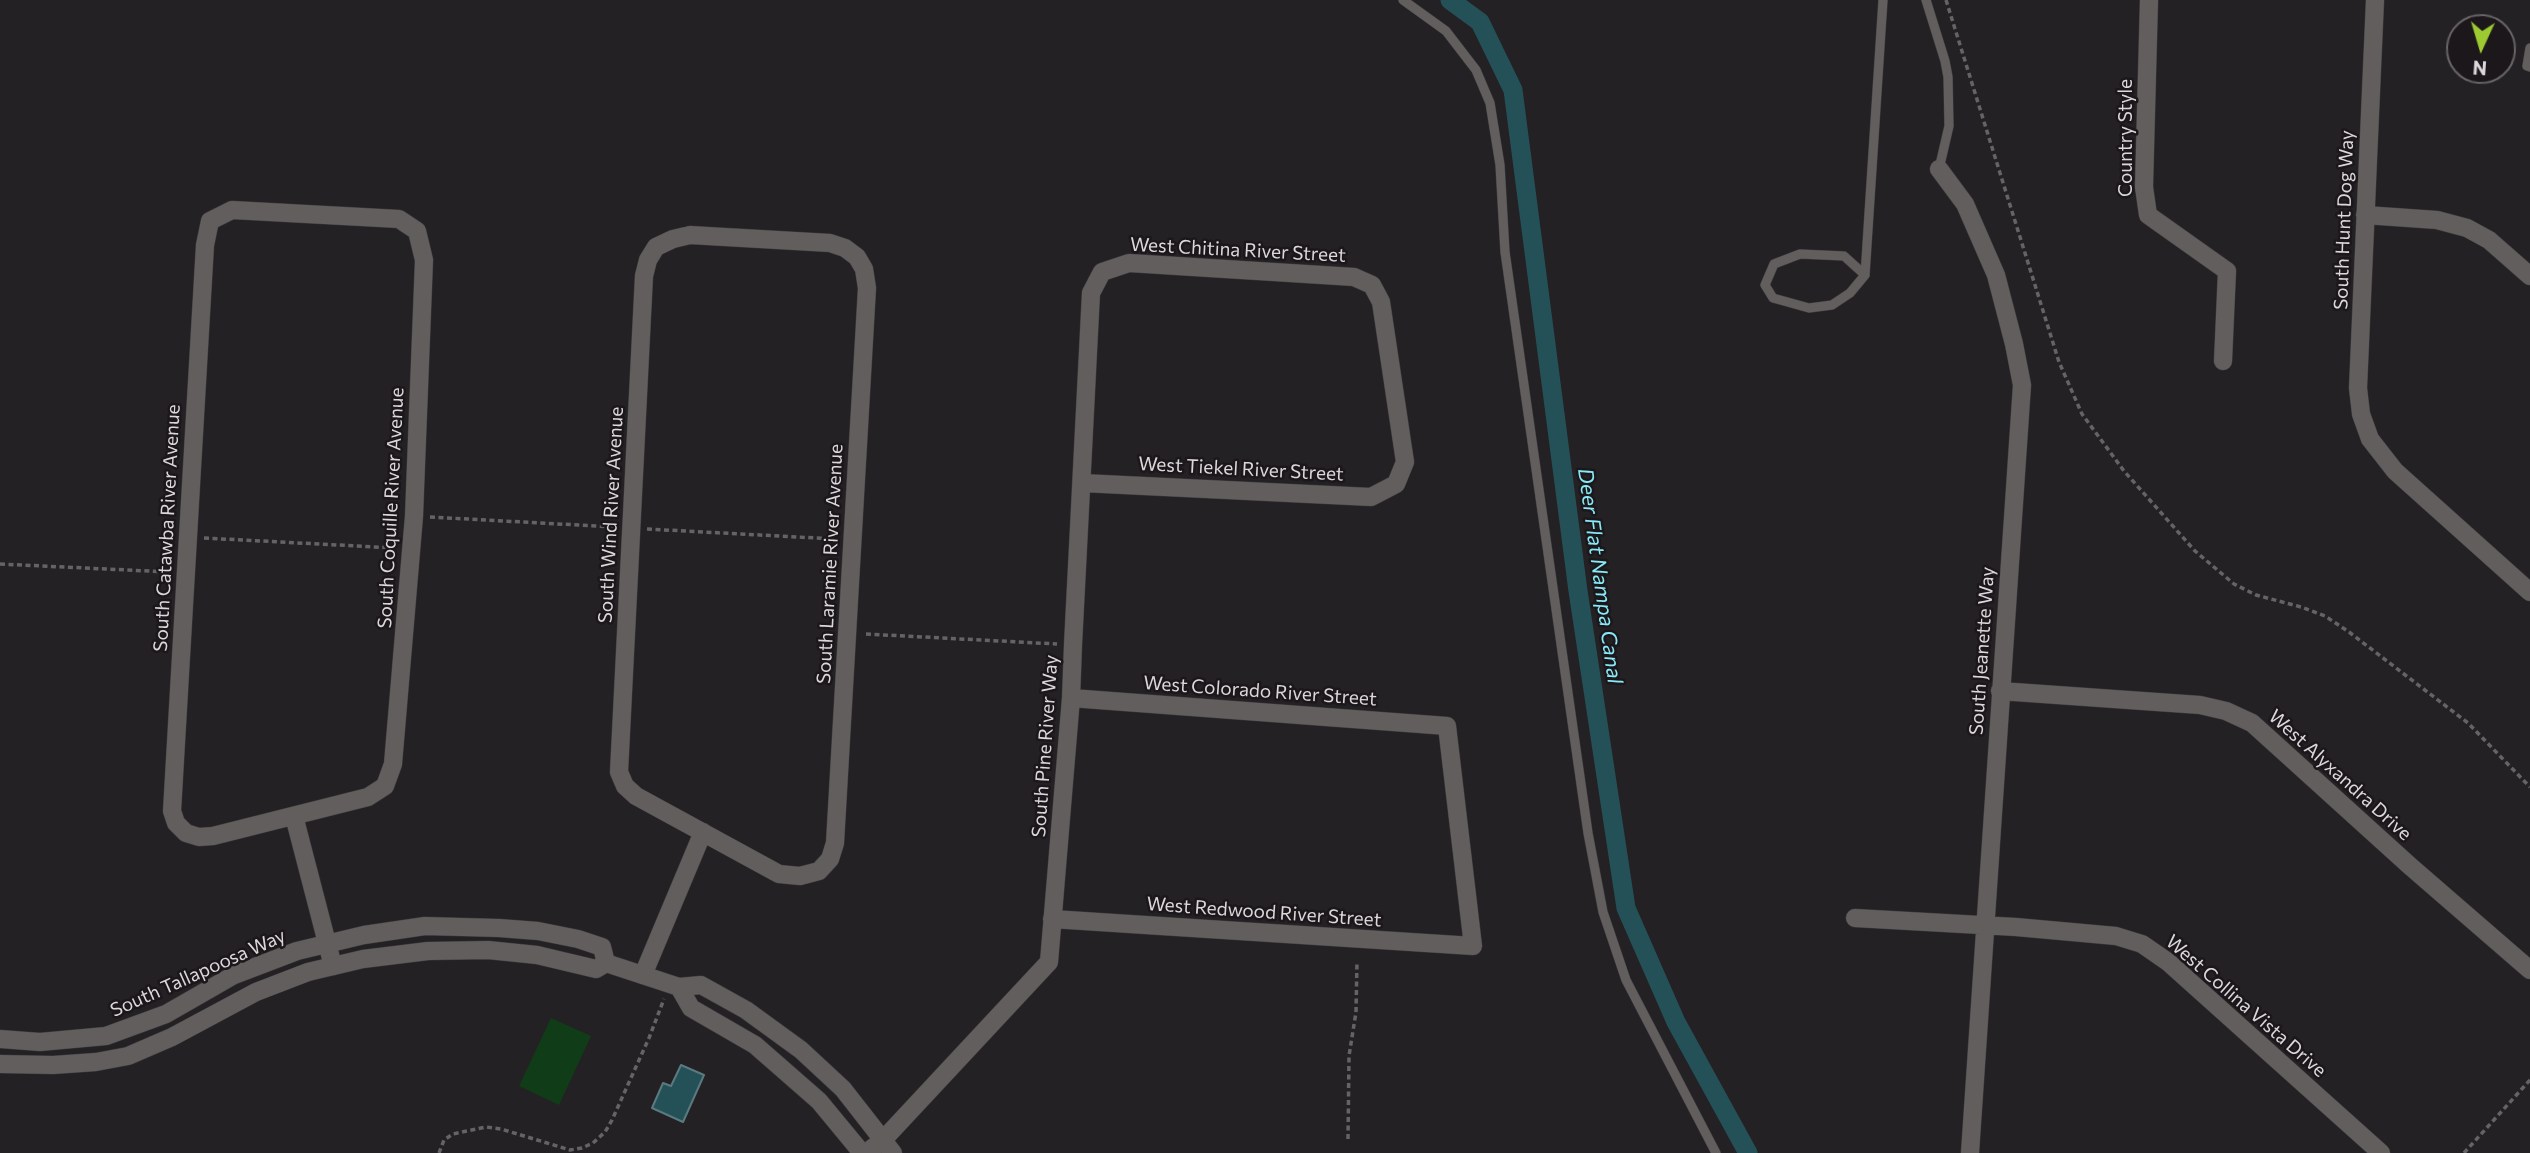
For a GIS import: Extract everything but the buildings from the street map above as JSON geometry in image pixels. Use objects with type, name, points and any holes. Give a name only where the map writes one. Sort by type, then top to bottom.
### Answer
[{"type":"street","name":"Country Style","points":[[2149,0],[2144,187],[2148,215],[2227,271],[2223,361]]},
{"type":"street","name":"South Hunt Dog Way","points":[[2375,0],[2358,388],[2361,414],[2370,439],[2395,471],[2530,592]]},
{"type":"street","name":"South Jeanette Way","points":[[1939,169],[1965,204],[1996,275],[2022,385],[1970,1153]]},
{"type":"street","name":"South Coquille River Avenue","points":[[210,221],[232,210],[399,219],[416,231],[424,260],[412,549],[393,764],[385,786],[368,797],[294,816]]},
{"type":"street","points":[[2365,215],[2437,220],[2467,228],[2489,240],[2530,276]]},
{"type":"street","name":"South Catawba River Avenue","points":[[210,221],[205,245],[172,811],[176,823],[186,833],[199,837],[294,816]]},
{"type":"street","name":"South Wind River Avenue","points":[[703,832],[635,796],[625,786],[619,772],[644,276],[648,260],[656,247],[690,235],[830,243],[845,248],[857,257]]},
{"type":"street","name":"South Laramie River Avenue","points":[[703,832],[779,874],[800,876],[819,871],[830,859],[835,843],[867,288],[864,269],[857,257]]},
{"type":"street","name":"West Chitina River Street","points":[[1102,272],[1129,262],[1354,277],[1372,285],[1381,302],[1405,462],[1396,484]]},
{"type":"street","name":"South Pine River Way","points":[[864,1153],[888,1146],[1049,962],[1071,698],[1091,293],[1102,272]]},
{"type":"street","name":"West Tiekel River Street","points":[[1082,483],[1371,496],[1396,484]]},
{"type":"street","name":"West Alyxandra Drive","points":[[2000,691],[2200,705],[2226,710],[2252,723],[2530,970]]},
{"type":"street","name":"West Colorado River Street","points":[[1071,698],[1447,726],[1473,946]]},
{"type":"street","points":[[294,816],[332,966]]},
{"type":"street","points":[[643,975],[703,832]]},
{"type":"street","name":"West Collina Vista Drive","points":[[1855,918],[1985,924],[2116,936],[2142,944],[2168,962],[2381,1153]]},
{"type":"street","name":"West Redwood River Street","points":[[1052,919],[1473,946]]},
{"type":"street","name":"South Tallapoosa Way","points":[[0,1039],[40,1042],[106,1036],[166,1014],[234,975],[297,951],[364,934],[425,926],[538,931],[602,947],[606,963]]},
{"type":"street","name":"South Tallapoosa Way","points":[[0,1064],[53,1065],[96,1062],[128,1056],[172,1037],[256,992],[308,972],[363,959],[428,951],[488,950],[537,955],[596,969],[606,963],[675,985],[701,985],[746,1010],[790,1042],[843,1089],[888,1146]]},
{"type":"street","points":[[675,985],[691,1008],[755,1045],[819,1101],[864,1153]]},
{"type":"lane","points":[[1403,0],[1446,31],[1476,70],[1490,103],[1500,165],[1505,252],[1588,833],[1603,912],[1626,980],[1716,1153]]},
{"type":"lane","points":[[1865,275],[1844,256],[1800,254],[1774,264],[1765,285],[1773,298],[1809,308],[1832,305],[1850,293],[1865,275],[1883,0]]},
{"type":"lane","points":[[1926,0],[1948,76],[1949,126],[1939,169]]},
{"type":"lane","points":[[2530,48],[2527,65],[2530,67]]},
{"type":"path","points":[[1946,0],[2059,362],[2082,414],[2124,471],[2195,551],[2234,584],[2256,596],[2325,616],[2349,632],[2468,723],[2530,787]]},
{"type":"path","points":[[188,537],[412,549]]},
{"type":"path","points":[[0,564],[186,572]]},
{"type":"path","points":[[847,633],[1073,645]]},
{"type":"path","points":[[1348,1139],[1349,1056],[1356,1012],[1357,962]]},
{"type":"path","points":[[439,1153],[444,1140],[453,1133],[486,1127],[570,1150],[593,1143],[605,1132],[612,1120],[675,985]]},
{"type":"path","points":[[2464,1153],[2530,1080]]},
{"type":"green space","points":[[551,1018],[591,1036],[559,1105],[519,1086]]},
{"type":"water","points":[[681,1065],[704,1075],[683,1122],[652,1108],[663,1083],[671,1086]]},
{"type":"waterway","name":"Deer Flat Nampa Canal","points":[[1450,0],[1480,22],[1513,90],[1578,591],[1626,908],[1676,1022],[1748,1153]]}]
